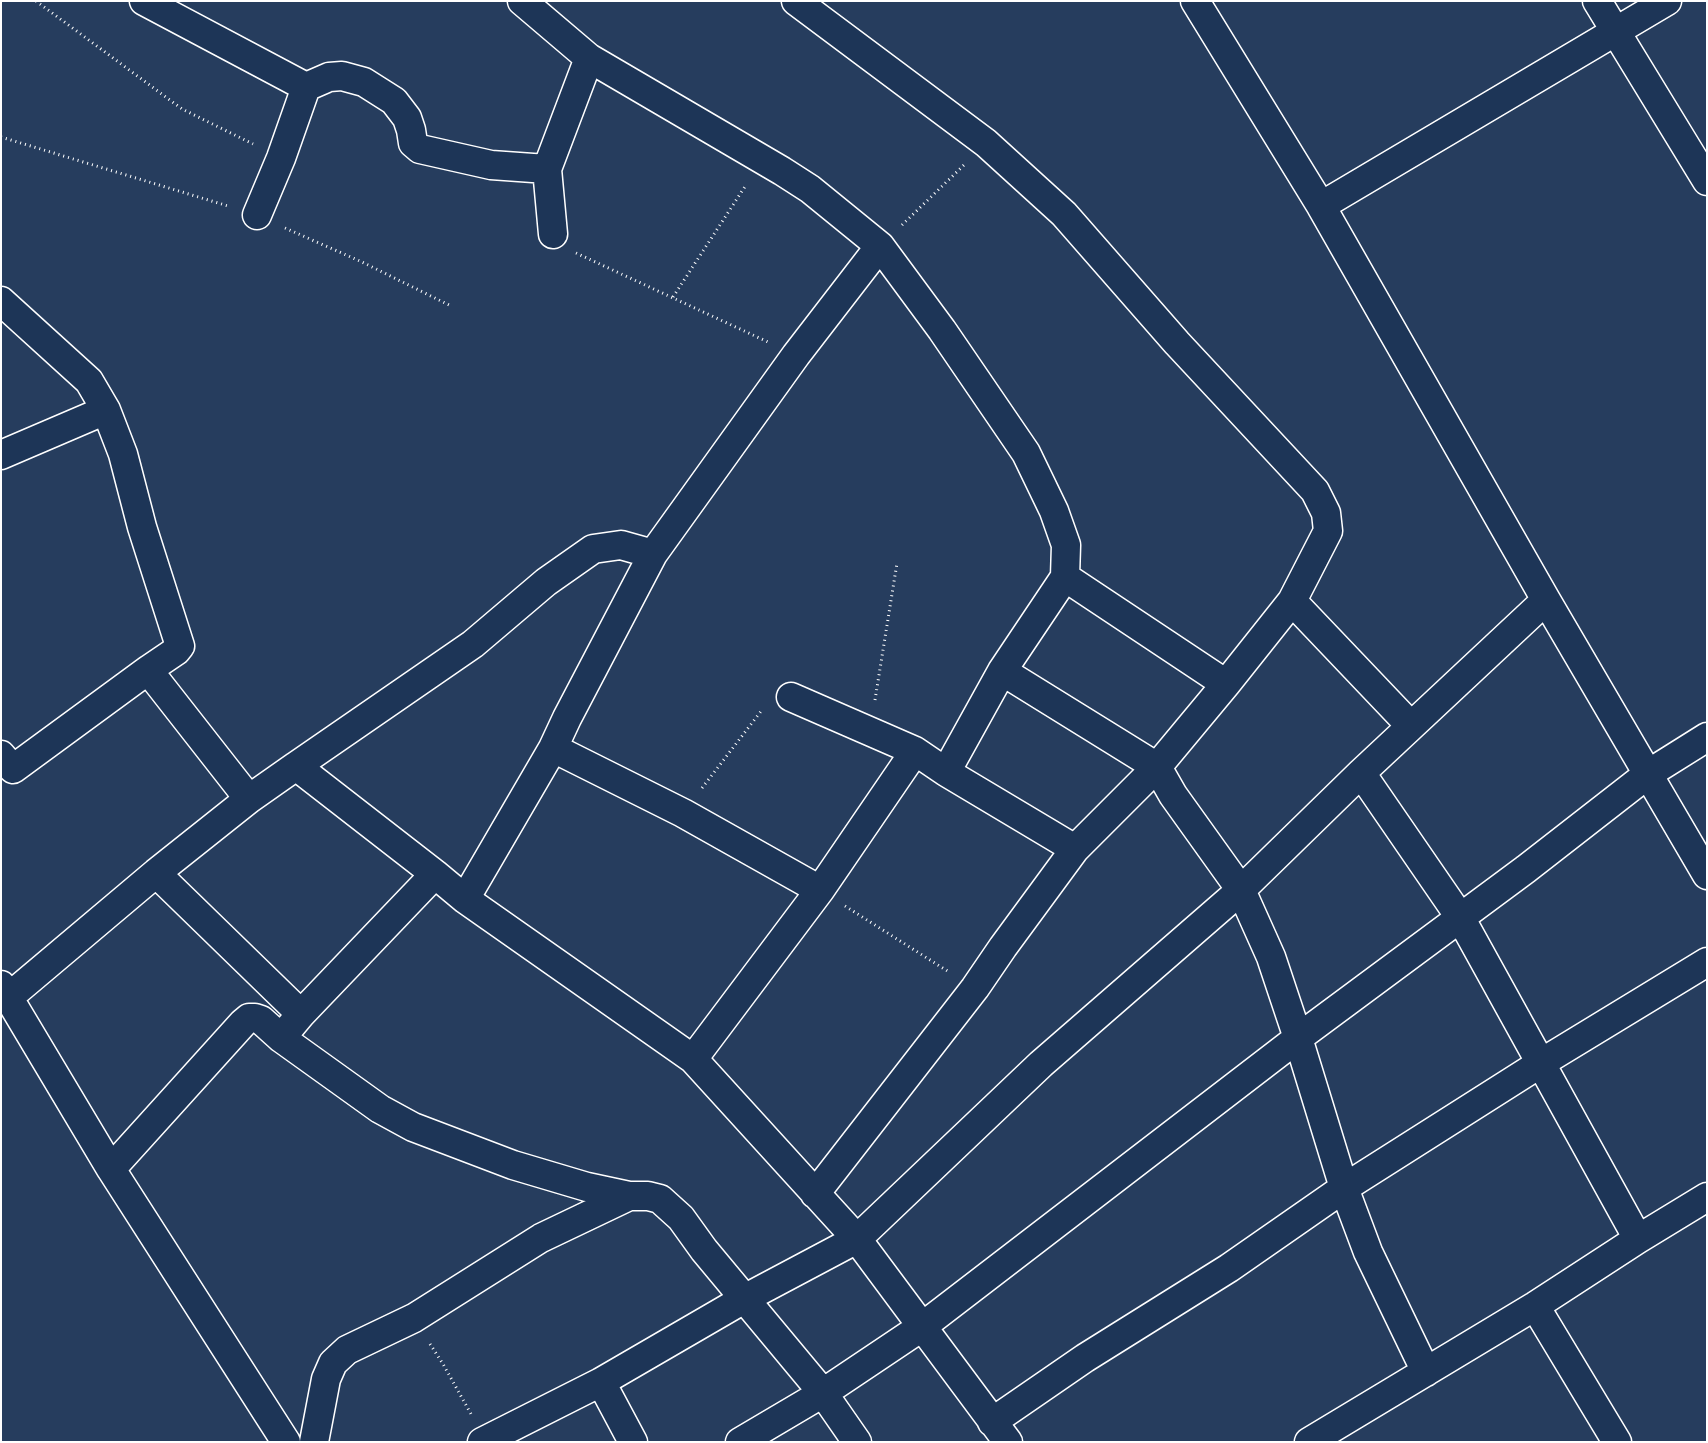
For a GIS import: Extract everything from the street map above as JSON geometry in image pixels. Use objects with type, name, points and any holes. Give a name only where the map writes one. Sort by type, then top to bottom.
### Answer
[{"type":"street","points":[[144,1],[306,87]]},
{"type":"street","points":[[522,1],[588,58],[810,189],[880,246],[942,330],[1026,453],[1054,511],[1066,545],[1064,578],[1002,671],[946,772]]},
{"type":"street","points":[[796,1],[986,143],[1064,214],[1177,343],[1315,492],[1326,513],[1328,531],[1292,601],[1157,767],[1075,849],[975,988],[815,1194]]},
{"type":"street","points":[[1195,1],[1321,206],[1546,600],[1706,874]]},
{"type":"street","points":[[1597,1],[1707,181]]},
{"type":"street","points":[[1321,206],[1667,1]]},
{"type":"street","points":[[553,234],[547,169],[588,58]]},
{"type":"street","points":[[257,215],[281,158],[306,87],[329,77],[342,76],[364,82],[394,101],[406,118],[411,130],[413,143],[420,149],[491,165],[547,169]]},
{"type":"street","points":[[464,899],[553,748],[653,554],[796,355],[880,246]]},
{"type":"street","points":[[1,301],[89,381],[106,410],[123,454],[142,527],[180,646],[178,650],[5,767]]},
{"type":"street","points":[[1,455],[106,410]]},
{"type":"street","points":[[286,1442],[111,1169],[5,991],[248,799],[473,644],[546,582],[593,549],[621,545],[653,554]]},
{"type":"street","points":[[1064,578],[1226,684]]},
{"type":"street","points":[[484,1441],[600,1382],[744,1299],[857,1239],[1041,1064],[1241,890],[1361,773],[1546,600]]},
{"type":"street","points":[[1292,601],[1411,726]]},
{"type":"street","points":[[148,670],[248,799]]},
{"type":"street","points":[[1002,671],[1157,767],[1173,796],[1241,890],[1272,957],[1344,1188],[1368,1252],[1426,1372]]},
{"type":"street","points":[[791,697],[915,750],[946,772],[1075,849]]},
{"type":"street","points":[[740,1442],[823,1393],[922,1326],[1298,1038],[1526,869],[1648,774],[1707,737]]},
{"type":"street","points":[[553,748],[683,813],[820,890]]},
{"type":"street","points":[[693,1059],[820,890],[915,750]]},
{"type":"street","points":[[296,766],[435,874],[464,899],[693,1059],[857,1239],[1002,1436],[1085,1358],[1229,1268],[1344,1188],[1541,1063],[1707,962]]},
{"type":"street","points":[[1361,773],[1460,917],[1638,1239]]},
{"type":"street","points":[[156,873],[301,1014]]},
{"type":"street","points":[[281,1038],[301,1014],[435,874]]},
{"type":"street","points":[[111,1169],[249,1018],[261,1020],[281,1038],[380,1109],[413,1127],[513,1165],[587,1187],[629,1196],[648,1196],[660,1199],[681,1218],[704,1250],[823,1393],[857,1442]]},
{"type":"street","points":[[314,1442],[326,1379],[333,1363],[346,1350],[414,1318],[542,1238],[629,1196]]},
{"type":"street","points":[[1309,1442],[1535,1306],[1707,1197]]},
{"type":"street","points":[[1535,1306],[1617,1442]]},
{"type":"street","points":[[600,1382],[633,1442]]},
{"type":"path","points":[[36,1],[182,110],[281,158]]},
{"type":"path","points":[[1,137],[257,215],[362,262],[449,306]]},
{"type":"path","points":[[880,246],[986,143]]},
{"type":"path","points":[[673,297],[762,159]]},
{"type":"path","points":[[553,234],[557,242],[563,247],[796,355]]},
{"type":"path","points":[[870,730],[897,563]]},
{"type":"path","points":[[683,813],[766,705],[783,695],[791,697]]},
{"type":"path","points":[[820,890],[975,988]]},
{"type":"path","points":[[443,1364],[484,1441]]}]
